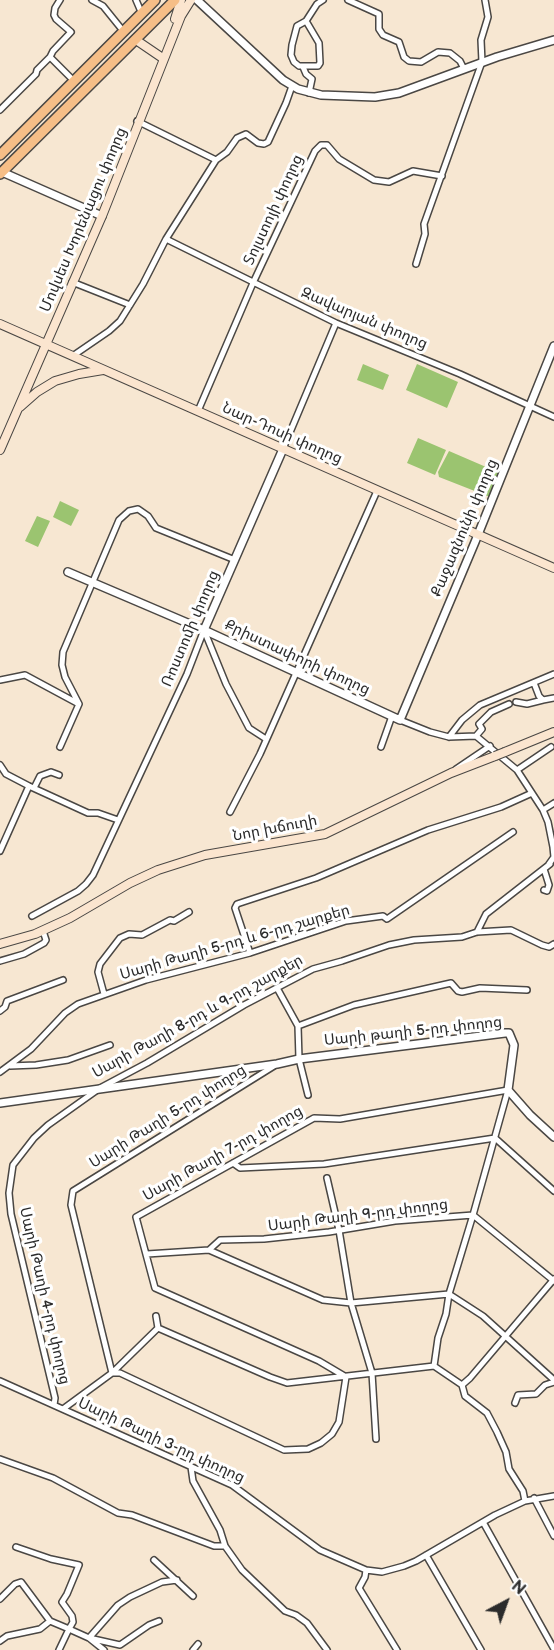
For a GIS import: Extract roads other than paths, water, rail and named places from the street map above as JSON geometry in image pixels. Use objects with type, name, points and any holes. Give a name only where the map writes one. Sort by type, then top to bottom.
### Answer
[{"type":"main road","points":[[0,155],[155,0]]},
{"type":"main road","points":[[1,172],[174,0]]},
{"type":"main road","name":"Մովսես Խորենացու փողոց","points":[[138,122],[181,0]]},
{"type":"main road","name":"Մովսես Խորենացու փողոց","points":[[0,438],[73,282],[181,16],[191,0]]},
{"type":"main road","points":[[136,40],[161,57]]},
{"type":"main road","name":"Նար-Դոսի փողոց","points":[[0,324],[554,568]]},
{"type":"main road","name":"Մովսես Խորենացու փողոց","points":[[0,450],[44,343]]},
{"type":"main road","points":[[19,408],[37,392],[55,381],[105,370]]},
{"type":"main road","name":"Նոր խճուղի","points":[[0,944],[43,931],[158,870],[205,855],[325,834],[451,773],[554,732]]},
{"type":"street","points":[[0,110],[36,74],[71,32],[54,15],[60,0]]},
{"type":"street","points":[[92,0],[103,6],[124,32]]},
{"type":"street","points":[[136,0],[142,14]]},
{"type":"street","points":[[197,0],[283,80],[292,86],[327,96],[375,97],[399,93],[482,61],[554,39]]},
{"type":"street","points":[[202,0],[284,77],[310,92]]},
{"type":"street","points":[[307,24],[317,4],[323,0]]},
{"type":"street","points":[[348,0],[379,14],[379,29],[383,35],[399,42],[404,57],[409,61],[421,62],[438,52],[450,53],[460,61],[463,68]]},
{"type":"street","points":[[416,264],[425,234],[423,224],[482,61],[481,40],[488,17],[484,0]]},
{"type":"street","points":[[307,24],[319,43],[320,63],[318,66],[303,67],[294,62],[291,55],[297,26],[307,24]]},
{"type":"street","points":[[50,57],[74,81]]},
{"type":"street","points":[[303,67],[312,79],[310,92]]},
{"type":"street","points":[[74,355],[117,324],[144,284],[166,240],[216,160],[226,153],[237,138],[246,134],[258,143],[268,142],[292,86]]},
{"type":"street","points":[[138,122],[216,160]]},
{"type":"street","name":"Տոլստոյի փողոց","points":[[198,411],[253,283],[315,152],[321,146],[327,146],[339,159],[374,180],[389,182],[413,171],[442,176]]},
{"type":"street","points":[[1,172],[101,216]]},
{"type":"street","name":"Զավարյան փողոց","points":[[166,240],[336,322],[554,417]]},
{"type":"street","points":[[73,282],[130,305]]},
{"type":"street","name":"Ռոստոմի փողոց","points":[[32,916],[78,891],[93,875],[187,674],[336,322]]},
{"type":"street","name":"Քաջազնունի փողոց","points":[[400,720],[554,346]]},
{"type":"street","points":[[230,812],[266,739],[377,491]]},
{"type":"street","points":[[79,704],[65,677],[62,665],[63,652],[119,520],[129,511],[138,509],[148,516],[156,528],[235,560]]},
{"type":"street","name":"Քրիստափորի փողոց","points":[[68,572],[204,630],[400,720],[449,737],[476,736]]},
{"type":"street","points":[[204,630],[226,684],[249,728],[266,739]]},
{"type":"street","points":[[449,737],[462,720],[480,705],[554,674]]},
{"type":"street","points":[[0,680],[25,675],[79,704]]},
{"type":"street","points":[[534,683],[543,700]]},
{"type":"street","points":[[516,702],[527,704],[554,698]]},
{"type":"street","points":[[60,747],[79,704]]},
{"type":"street","points":[[477,932],[486,914],[549,865],[554,856],[551,832],[543,810],[532,793],[517,770],[476,736],[482,729],[479,724],[491,712],[509,704]]},
{"type":"street","points":[[381,747],[392,716]]},
{"type":"street","points":[[451,773],[490,746]]},
{"type":"street","points":[[517,770],[551,747]]},
{"type":"street","points":[[0,765],[6,774],[32,787],[88,813],[98,813],[118,820]]},
{"type":"street","points":[[0,851],[32,787],[40,776],[51,772],[59,775]]},
{"type":"street","points":[[250,953],[235,908],[237,904],[316,878],[428,830],[501,807],[532,793]]},
{"type":"street","points":[[543,810],[554,803]]},
{"type":"street","name":"Սարի Թաղի 5-րդ և 6-րդ շարքեր","points":[[0,1072],[31,1048],[65,1013],[78,1004],[173,972],[250,953],[346,921],[383,916],[387,919],[513,832]]},
{"type":"street","points":[[544,890],[546,891],[549,885],[549,865]]},
{"type":"street","points":[[104,994],[98,972],[100,964],[120,938],[129,934],[142,935],[189,912]]},
{"type":"street","name":"Սարի Թաղի 8-րդ և 9-րդ շարքեր","points":[[0,1103],[100,1088],[147,1063],[244,1005],[313,969],[389,945],[414,940],[462,937],[477,932],[511,930],[542,945],[554,944]]},
{"type":"street","points":[[0,961],[24,954],[44,943],[46,940],[43,931]]},
{"type":"street","points":[[0,1011],[8,1001],[63,980]]},
{"type":"street","points":[[298,1026],[354,1005],[451,983],[462,992],[480,988],[527,990]]},
{"type":"street","points":[[277,988],[298,1026],[299,1059],[308,1095]]},
{"type":"street","name":"Սարի թաղի 5-րդ փողոց","points":[[299,1059],[505,1032],[509,1033],[514,1046],[508,1090]]},
{"type":"street","points":[[10,1066],[68,1060],[110,1045]]},
{"type":"street","points":[[100,1088],[299,1059]]},
{"type":"street","name":"Սարի Թաղի 5-րդ փողոց","points":[[112,1373],[72,1205],[73,1191],[277,1064]]},
{"type":"street","name":"Սարի Թաղի 4-րդ փողոց","points":[[54,1405],[55,1398],[11,1214],[9,1193],[11,1174],[14,1165],[34,1138],[48,1125],[100,1088]]},
{"type":"street","points":[[508,1090],[554,1137]]},
{"type":"street","points":[[434,1366],[449,1294],[508,1090]]},
{"type":"street","name":"Սարի Թաղի 7-րդ փողոց","points":[[147,1254],[136,1217],[314,1119],[340,1119],[508,1090]]},
{"type":"street","points":[[233,1163],[240,1168],[324,1164],[495,1138]]},
{"type":"street","points":[[495,1138],[554,1191]]},
{"type":"street","points":[[327,1178],[339,1230],[351,1303],[372,1373],[376,1439]]},
{"type":"street","points":[[462,1384],[470,1378],[554,1280],[473,1215]]},
{"type":"street","name":"Սարի Թաղի 9-րդ փողոց","points":[[147,1254],[209,1250],[220,1240],[264,1239],[395,1221],[473,1215]]},
{"type":"street","points":[[209,1250],[323,1300],[351,1303],[449,1294],[483,1316],[554,1381],[545,1384],[536,1394],[518,1395],[515,1403]]},
{"type":"street","points":[[147,1254],[155,1288],[319,1361],[346,1377]]},
{"type":"street","points":[[156,1316],[158,1328]]},
{"type":"street","points":[[63,1409],[112,1373],[158,1328]]},
{"type":"street","points":[[158,1328],[287,1383],[434,1366],[462,1384],[465,1396],[484,1410],[493,1422],[506,1452],[509,1469],[523,1491],[525,1501]]},
{"type":"street","points":[[112,1373],[120,1373],[284,1450],[308,1449],[321,1443],[332,1434],[339,1422],[346,1377]]},
{"type":"street","name":"Սարի Թաղի 3-րդ փողոց","points":[[0,1381],[232,1485],[320,1550],[366,1570]]},
{"type":"street","points":[[0,1459],[53,1478],[118,1513],[132,1515],[214,1546],[225,1546]]},
{"type":"street","points":[[190,1467],[193,1481],[220,1530],[225,1546],[242,1570],[285,1611],[307,1623],[327,1650]]},
{"type":"street","points":[[397,1650],[359,1588],[366,1570],[382,1572],[404,1566],[525,1501],[554,1496]]},
{"type":"street","points":[[534,1498],[554,1536]]},
{"type":"street","points":[[483,1522],[554,1649]]},
{"type":"street","points":[[16,1547],[51,1559],[79,1565],[62,1602],[72,1616],[73,1622],[59,1650]]},
{"type":"street","points":[[426,1555],[481,1650]]},
{"type":"street","points":[[154,1560],[193,1596]]},
{"type":"street","points":[[88,1638],[118,1605],[130,1597],[162,1582],[177,1580]]},
{"type":"street","points":[[0,1599],[15,1584],[21,1582],[50,1622],[88,1638],[104,1650]]},
{"type":"street","points":[[88,1638],[120,1645],[149,1624],[159,1621]]},
{"type":"street","points":[[0,1641],[7,1636],[40,1629],[50,1622]]},
{"type":"street","points":[[194,1650],[198,1644]]}]
